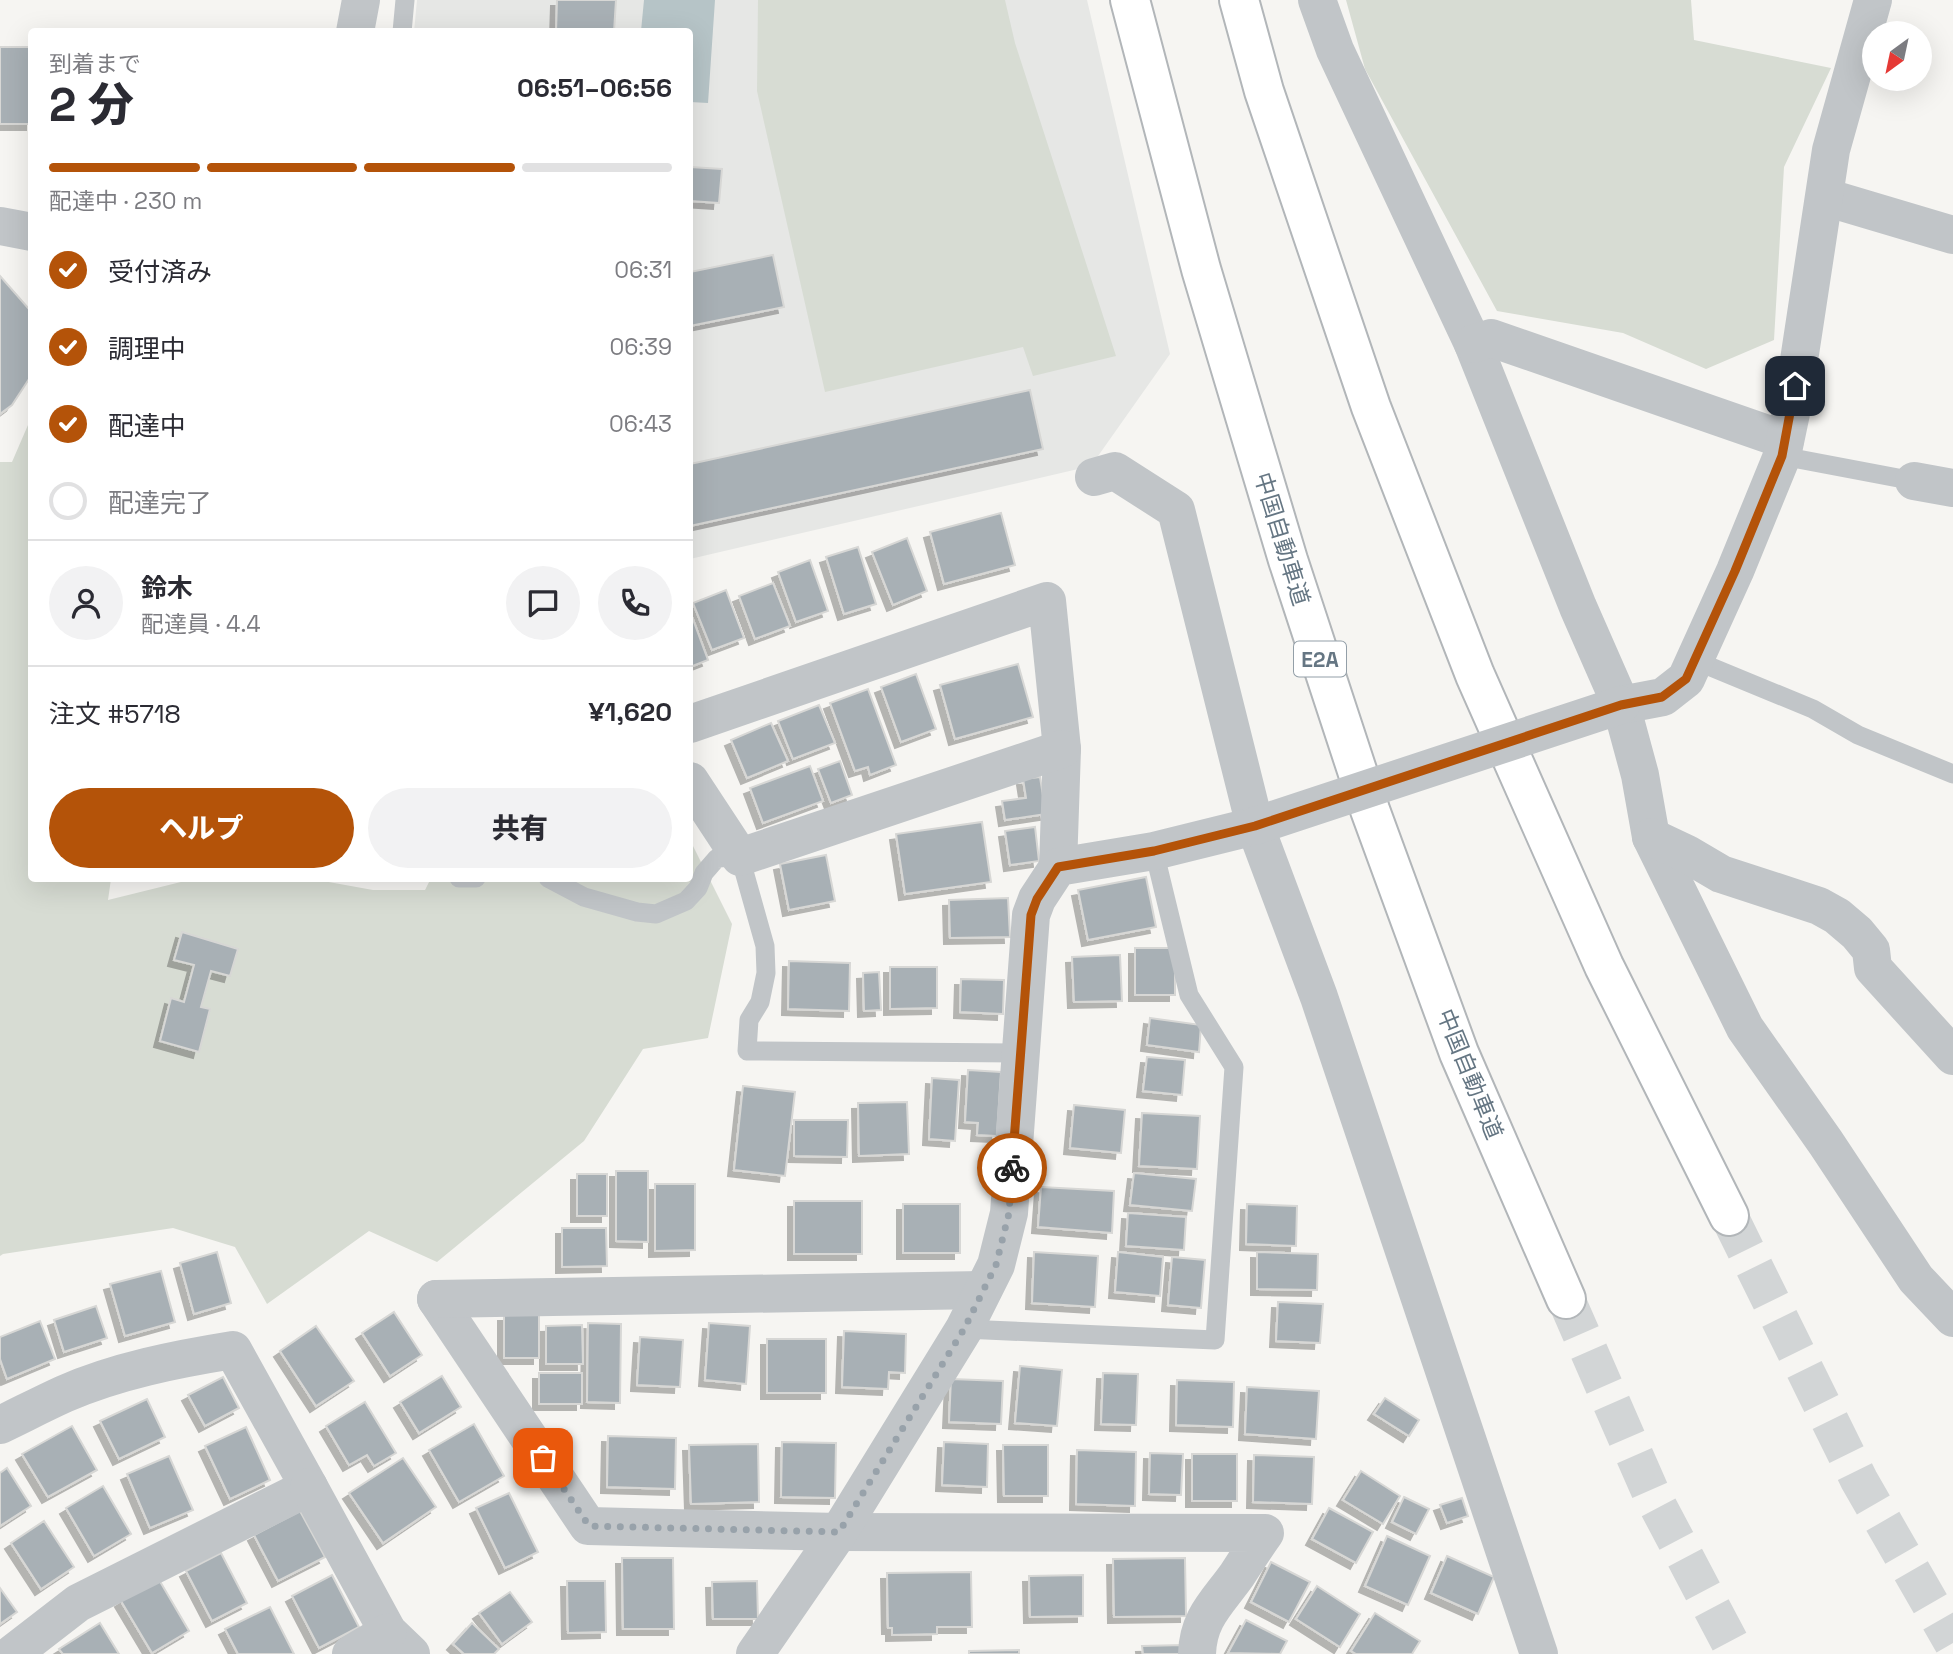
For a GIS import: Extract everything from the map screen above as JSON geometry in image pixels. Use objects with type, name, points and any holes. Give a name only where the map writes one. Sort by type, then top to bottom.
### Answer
[{"type":"highway","name":"中国自動車道","points":[[1130,0],[1200,269],[1288,561],[1370,810],[1459,1053],[1566,1299]]},
{"type":"highway","points":[[1239,0],[1264,91],[1371,407],[1475,675],[1604,966],[1729,1216]]},
{"type":"street","points":[[356,28],[361,0]]},
{"type":"street","points":[[1317,0],[1335,50],[1473,344],[1578,607],[1621,705],[1640,775],[1651,837],[1745,1028],[1826,1143],[1916,1279],[1947,1300]]},
{"type":"street","points":[[1058,867],[1154,851],[1255,826],[1621,705],[1662,697],[1686,679],[1735,571],[1783,448],[1831,150],[1873,0]]},
{"type":"street","points":[[1825,197],[1953,235]]},
{"type":"street","points":[[0,226],[28,231]]},
{"type":"street","points":[[1473,344],[1491,338],[1783,448]]},
{"type":"street","points":[[1094,477],[1115,471],[1176,510],[1255,826],[1319,997],[1539,1654]]},
{"type":"street","points":[[1914,481],[1953,488]]},
{"type":"street","points":[[693,723],[1047,601],[1062,749],[1058,867],[1037,899],[1031,915],[1009,1213],[996,1265],[964,1329],[839,1532],[755,1654]]},
{"type":"street","points":[[693,786],[740,857],[1062,749]]},
{"type":"street","points":[[1651,837],[1721,874],[1819,906],[1837,916],[1857,933],[1871,950],[1873,968],[1953,1056]]},
{"type":"street","points":[[983,1290],[436,1298],[589,1526],[839,1532],[1265,1533],[1236,1577],[1212,1606],[1198,1639],[1197,1654]]},
{"type":"street","points":[[0,1426],[65,1393],[117,1376],[233,1350],[400,1643],[351,1654]]},
{"type":"street","points":[[12,1654],[78,1603],[309,1487]]},
{"type":"lane","points":[[402,28],[405,0]]},
{"type":"lane","points":[[1783,448],[1914,481]]},
{"type":"lane","points":[[1694,660],[1813,709],[1858,735],[1953,774]]},
{"type":"lane","points":[[964,1329],[1214,1340],[1234,1067],[1189,995],[1154,851]]},
{"type":"lane","points":[[556,882],[584,897],[637,912],[656,914],[686,901],[698,888],[704,873],[717,858],[740,857],[765,946],[766,973],[760,1002],[749,1020],[747,1051],[1021,1053]]},
{"type":"shaded area","points":[[417,0],[1087,0],[1170,354],[1091,466],[693,558],[693,28],[414,28]]},
{"type":"shaded area","points":[[644,0],[715,0],[708,103],[693,102],[693,28],[641,28]]},
{"type":"shaded area","points":[[758,0],[1005,0],[1015,43],[1116,356],[1033,376],[1023,347],[825,392],[757,91]]},
{"type":"shaded area","points":[[1346,0],[1691,0],[1694,40],[1831,68],[1784,167],[1774,340],[1706,369],[1623,333],[1497,311],[1365,69]]},
{"type":"shaded area","points":[[28,425],[28,882],[111,882],[108,900],[181,882],[329,882],[373,890],[425,890],[429,882],[693,882],[693,846],[732,924],[708,1038],[643,1049],[584,1141],[437,1262],[369,1231],[267,1304],[235,1247],[173,1228],[0,1256],[0,462],[12,462]]},
{"type":"building","points":[[557,0],[616,0],[614,28],[556,28]]},
{"type":"building","points":[[0,47],[28,47],[28,124],[0,124]]},
{"type":"building","points":[[693,167],[722,169],[719,203],[693,201]]},
{"type":"building","points":[[773,255],[784,307],[693,325],[693,271]]},
{"type":"building","points":[[0,276],[28,308],[28,381],[12,405],[0,414]]},
{"type":"building","points":[[1030,390],[1043,449],[693,525],[693,463]]},
{"type":"building","points":[[1001,513],[1015,565],[944,584],[930,532]]},
{"type":"building","points":[[907,538],[927,591],[893,605],[872,552]]},
{"type":"building","points":[[858,547],[876,604],[844,614],[826,557]]},
{"type":"building","points":[[810,560],[828,611],[796,622],[778,572]]},
{"type":"building","points":[[773,583],[790,626],[755,639],[739,596]]},
{"type":"building","points":[[726,590],[744,638],[712,650],[693,603]]},
{"type":"building","points":[[693,619],[708,660],[693,666]]},
{"type":"building","points":[[1018,664],[1033,717],[955,739],[940,685]]},
{"type":"building","points":[[916,674],[936,729],[901,742],[881,687]]},
{"type":"building","points":[[868,689],[896,765],[870,775],[868,767],[855,771],[830,703]]},
{"type":"building","points":[[819,705],[835,743],[793,759],[778,721]]},
{"type":"building","points":[[771,723],[788,761],[747,778],[731,740]]},
{"type":"building","points":[[840,761],[852,795],[831,803],[818,769]]},
{"type":"building","points":[[810,766],[823,801],[763,823],[750,788]]},
{"type":"building","points":[[1040,777],[1046,814],[1005,820],[1002,801],[1026,798],[1023,779]]},
{"type":"building","points":[[982,822],[991,882],[905,894],[896,834]]},
{"type":"building","points":[[1035,827],[1039,861],[1010,865],[1005,831]]},
{"type":"building","points":[[826,855],[835,901],[789,910],[780,864]]},
{"type":"building","points":[[1146,877],[1156,927],[1088,940],[1078,890]]},
{"type":"building","points":[[1008,898],[1010,937],[950,938],[949,900]]},
{"type":"building","points":[[182,932],[238,949],[230,976],[211,971],[201,1007],[210,1009],[199,1052],[160,1041],[171,998],[184,1002],[194,965],[174,960]]},
{"type":"building","points":[[1135,948],[1175,948],[1175,995],[1135,995]]},
{"type":"building","points":[[1120,955],[1122,1001],[1074,1002],[1072,957]]},
{"type":"building","points":[[789,961],[850,963],[849,1011],[788,1009]]},
{"type":"building","points":[[890,967],[937,967],[937,1008],[890,1009]]},
{"type":"building","points":[[879,972],[881,1010],[864,1011],[863,973]]},
{"type":"building","points":[[961,979],[1004,980],[1003,1014],[960,1012]]},
{"type":"building","points":[[1150,1018],[1201,1025],[1199,1052],[1147,1045]]},
{"type":"building","points":[[1147,1057],[1185,1060],[1182,1095],[1143,1091]]},
{"type":"building","points":[[968,1070],[1001,1072],[997,1136],[977,1135],[978,1123],[965,1122]]},
{"type":"building","points":[[932,1078],[959,1080],[955,1141],[929,1139]]},
{"type":"building","points":[[743,1086],[795,1092],[785,1176],[734,1170]]},
{"type":"building","points":[[907,1102],[909,1154],[859,1156],[858,1103]]},
{"type":"building","points":[[1074,1105],[1125,1110],[1121,1153],[1070,1148]]},
{"type":"building","points":[[1142,1113],[1200,1116],[1197,1169],[1139,1166]]},
{"type":"building","points":[[794,1120],[848,1120],[847,1157],[794,1156]]},
{"type":"building","points":[[616,1171],[648,1171],[648,1242],[616,1241]]},
{"type":"building","points":[[1134,1173],[1196,1179],[1192,1211],[1130,1205]]},
{"type":"building","points":[[577,1174],[607,1174],[607,1216],[577,1216]]},
{"type":"building","points":[[655,1184],[695,1184],[695,1250],[655,1251]]},
{"type":"building","points":[[1041,1187],[1114,1191],[1112,1233],[1038,1227]]},
{"type":"building","points":[[794,1201],[862,1201],[862,1254],[794,1254]]},
{"type":"building","points":[[903,1204],[960,1204],[960,1253],[903,1253]]},
{"type":"building","points":[[1247,1204],[1297,1206],[1296,1246],[1246,1244]]},
{"type":"building","points":[[1128,1213],[1186,1217],[1184,1250],[1126,1246]]},
{"type":"building","points":[[562,1228],[606,1228],[607,1266],[562,1267]]},
{"type":"building","points":[[217,1252],[231,1303],[194,1314],[180,1263]]},
{"type":"building","points":[[1034,1252],[1098,1256],[1095,1307],[1032,1303]]},
{"type":"building","points":[[1118,1252],[1163,1257],[1160,1296],[1115,1292]]},
{"type":"building","points":[[1257,1252],[1318,1254],[1317,1290],[1257,1289]]},
{"type":"building","points":[[1172,1257],[1205,1260],[1201,1308],[1168,1305]]},
{"type":"building","points":[[161,1271],[175,1322],[125,1336],[110,1284]]},
{"type":"building","points":[[1278,1302],[1323,1304],[1320,1343],[1276,1341]]},
{"type":"building","points":[[96,1306],[107,1338],[64,1352],[54,1320]]},
{"type":"building","points":[[394,1312],[422,1355],[390,1376],[362,1333]]},
{"type":"building","points":[[504,1315],[539,1315],[539,1358],[504,1358]]},
{"type":"building","points":[[40,1321],[55,1359],[7,1379],[0,1359],[0,1337]]},
{"type":"building","points":[[588,1323],[621,1324],[620,1403],[587,1402]]},
{"type":"building","points":[[709,1323],[750,1326],[746,1384],[705,1380]]},
{"type":"building","points":[[582,1325],[583,1364],[546,1364],[546,1326]]},
{"type":"building","points":[[316,1326],[354,1381],[316,1406],[280,1351]]},
{"type":"building","points":[[844,1331],[906,1334],[905,1373],[889,1372],[888,1389],[842,1387]]},
{"type":"building","points":[[640,1337],[683,1340],[680,1387],[637,1385]]},
{"type":"building","points":[[767,1339],[826,1339],[826,1393],[767,1393]]},
{"type":"building","points":[[1020,1366],[1062,1370],[1057,1426],[1015,1423]]},
{"type":"building","points":[[539,1373],[582,1373],[582,1404],[539,1404]]},
{"type":"building","points":[[1103,1373],[1138,1374],[1136,1425],[1101,1424]]},
{"type":"building","points":[[442,1376],[461,1407],[419,1433],[400,1402]]},
{"type":"building","points":[[223,1377],[239,1408],[205,1426],[188,1395]]},
{"type":"building","points":[[951,1379],[1003,1381],[1001,1424],[949,1422]]},
{"type":"building","points":[[1177,1380],[1234,1382],[1233,1427],[1176,1425]]},
{"type":"building","points":[[1247,1387],[1319,1391],[1316,1439],[1245,1434]]},
{"type":"building","points":[[1385,1398],[1419,1420],[1409,1436],[1374,1414]]},
{"type":"building","points":[[147,1399],[165,1437],[119,1459],[100,1421]]},
{"type":"building","points":[[365,1402],[396,1453],[374,1466],[367,1455],[349,1465],[326,1426]]},
{"type":"building","points":[[474,1424],[504,1476],[459,1502],[429,1450]]},
{"type":"building","points":[[72,1426],[97,1470],[48,1497],[22,1454]]},
{"type":"building","points":[[246,1427],[270,1480],[230,1499],[205,1446]]},
{"type":"building","points":[[608,1436],[676,1438],[675,1489],[607,1487]]},
{"type":"building","points":[[782,1442],[836,1443],[835,1498],[781,1497]]},
{"type":"building","points":[[944,1442],[988,1444],[987,1487],[942,1485]]},
{"type":"building","points":[[758,1444],[759,1502],[691,1504],[689,1445]]},
{"type":"building","points":[[1003,1445],[1048,1445],[1048,1496],[1004,1496]]},
{"type":"building","points":[[1077,1450],[1136,1452],[1135,1506],[1076,1504]]},
{"type":"building","points":[[1150,1453],[1183,1454],[1181,1495],[1149,1494]]},
{"type":"building","points":[[1192,1454],[1237,1454],[1237,1501],[1192,1501]]},
{"type":"building","points":[[1254,1455],[1314,1457],[1312,1504],[1253,1502]]},
{"type":"building","points":[[169,1456],[193,1510],[150,1528],[127,1474]]},
{"type":"building","points":[[403,1458],[436,1507],[383,1543],[349,1493]]},
{"type":"building","points":[[7,1468],[31,1506],[0,1526],[0,1473]]},
{"type":"building","points":[[1361,1471],[1400,1496],[1383,1524],[1343,1500]]},
{"type":"building","points":[[103,1486],[131,1534],[94,1556],[66,1508]]},
{"type":"building","points":[[509,1493],[538,1552],[505,1568],[476,1508]]},
{"type":"building","points":[[1404,1497],[1429,1509],[1416,1534],[1392,1522]]},
{"type":"building","points":[[1462,1498],[1468,1516],[1447,1523],[1440,1505]]},
{"type":"building","points":[[1329,1508],[1373,1532],[1356,1563],[1312,1539]]},
{"type":"building","points":[[300,1511],[325,1557],[278,1581],[254,1535]]},
{"type":"building","points":[[44,1521],[74,1567],[41,1589],[11,1543]]},
{"type":"building","points":[[1387,1536],[1430,1556],[1408,1605],[1365,1586]]},
{"type":"building","points":[[221,1553],[247,1603],[212,1621],[186,1571]]},
{"type":"building","points":[[1447,1556],[1494,1577],[1478,1614],[1431,1593]]},
{"type":"building","points":[[622,1558],[673,1558],[674,1629],[623,1629]]},
{"type":"building","points":[[1185,1558],[1186,1616],[1114,1617],[1113,1559]]},
{"type":"building","points":[[1271,1562],[1310,1582],[1289,1622],[1251,1602]]},
{"type":"building","points":[[971,1572],[972,1627],[937,1627],[937,1634],[892,1635],[892,1628],[888,1628],[887,1573]]},
{"type":"building","points":[[332,1575],[359,1627],[319,1648],[292,1596]]},
{"type":"building","points":[[1083,1575],[1083,1616],[1030,1617],[1029,1576]]},
{"type":"building","points":[[158,1578],[189,1631],[152,1653],[121,1601]]},
{"type":"building","points":[[567,1581],[605,1581],[606,1632],[568,1633]]},
{"type":"building","points":[[757,1581],[758,1619],[713,1619],[712,1582]]},
{"type":"building","points":[[1317,1586],[1360,1614],[1340,1647],[1296,1619]]},
{"type":"building","points":[[0,1588],[17,1612],[0,1624]]},
{"type":"building","points":[[510,1592],[532,1622],[502,1644],[479,1613]]},
{"type":"building","points":[[270,1607],[294,1654],[238,1654],[225,1629]]},
{"type":"building","points":[[1375,1613],[1420,1641],[1412,1654],[1356,1654],[1351,1651]]},
{"type":"building","points":[[1246,1620],[1287,1641],[1280,1654],[1228,1653]]},
{"type":"building","points":[[100,1623],[119,1654],[63,1654],[59,1649]]},
{"type":"building","points":[[472,1623],[499,1649],[494,1654],[464,1654],[453,1644]]},
{"type":"building","points":[[1183,1645],[1183,1654],[1143,1654],[1142,1646]]},
{"type":"building","points":[[1019,1650],[1019,1654],[969,1654],[969,1651]]},
{"type":"tunnel","points":[[1729,1216],[1859,1480],[1953,1643]]},
{"type":"tunnel","points":[[1566,1299],[1650,1491],[1736,1654]]},
{"type":"way so far","points":[[543,1458],[589,1526],[839,1532],[964,1329],[996,1265],[1009,1213],[1012,1168]]},
{"type":"route","points":[[1012,1168],[1031,915],[1037,899],[1058,867],[1154,851],[1255,826],[1621,705],[1662,697],[1686,679],[1735,571],[1782,456],[1795,386]]}]
